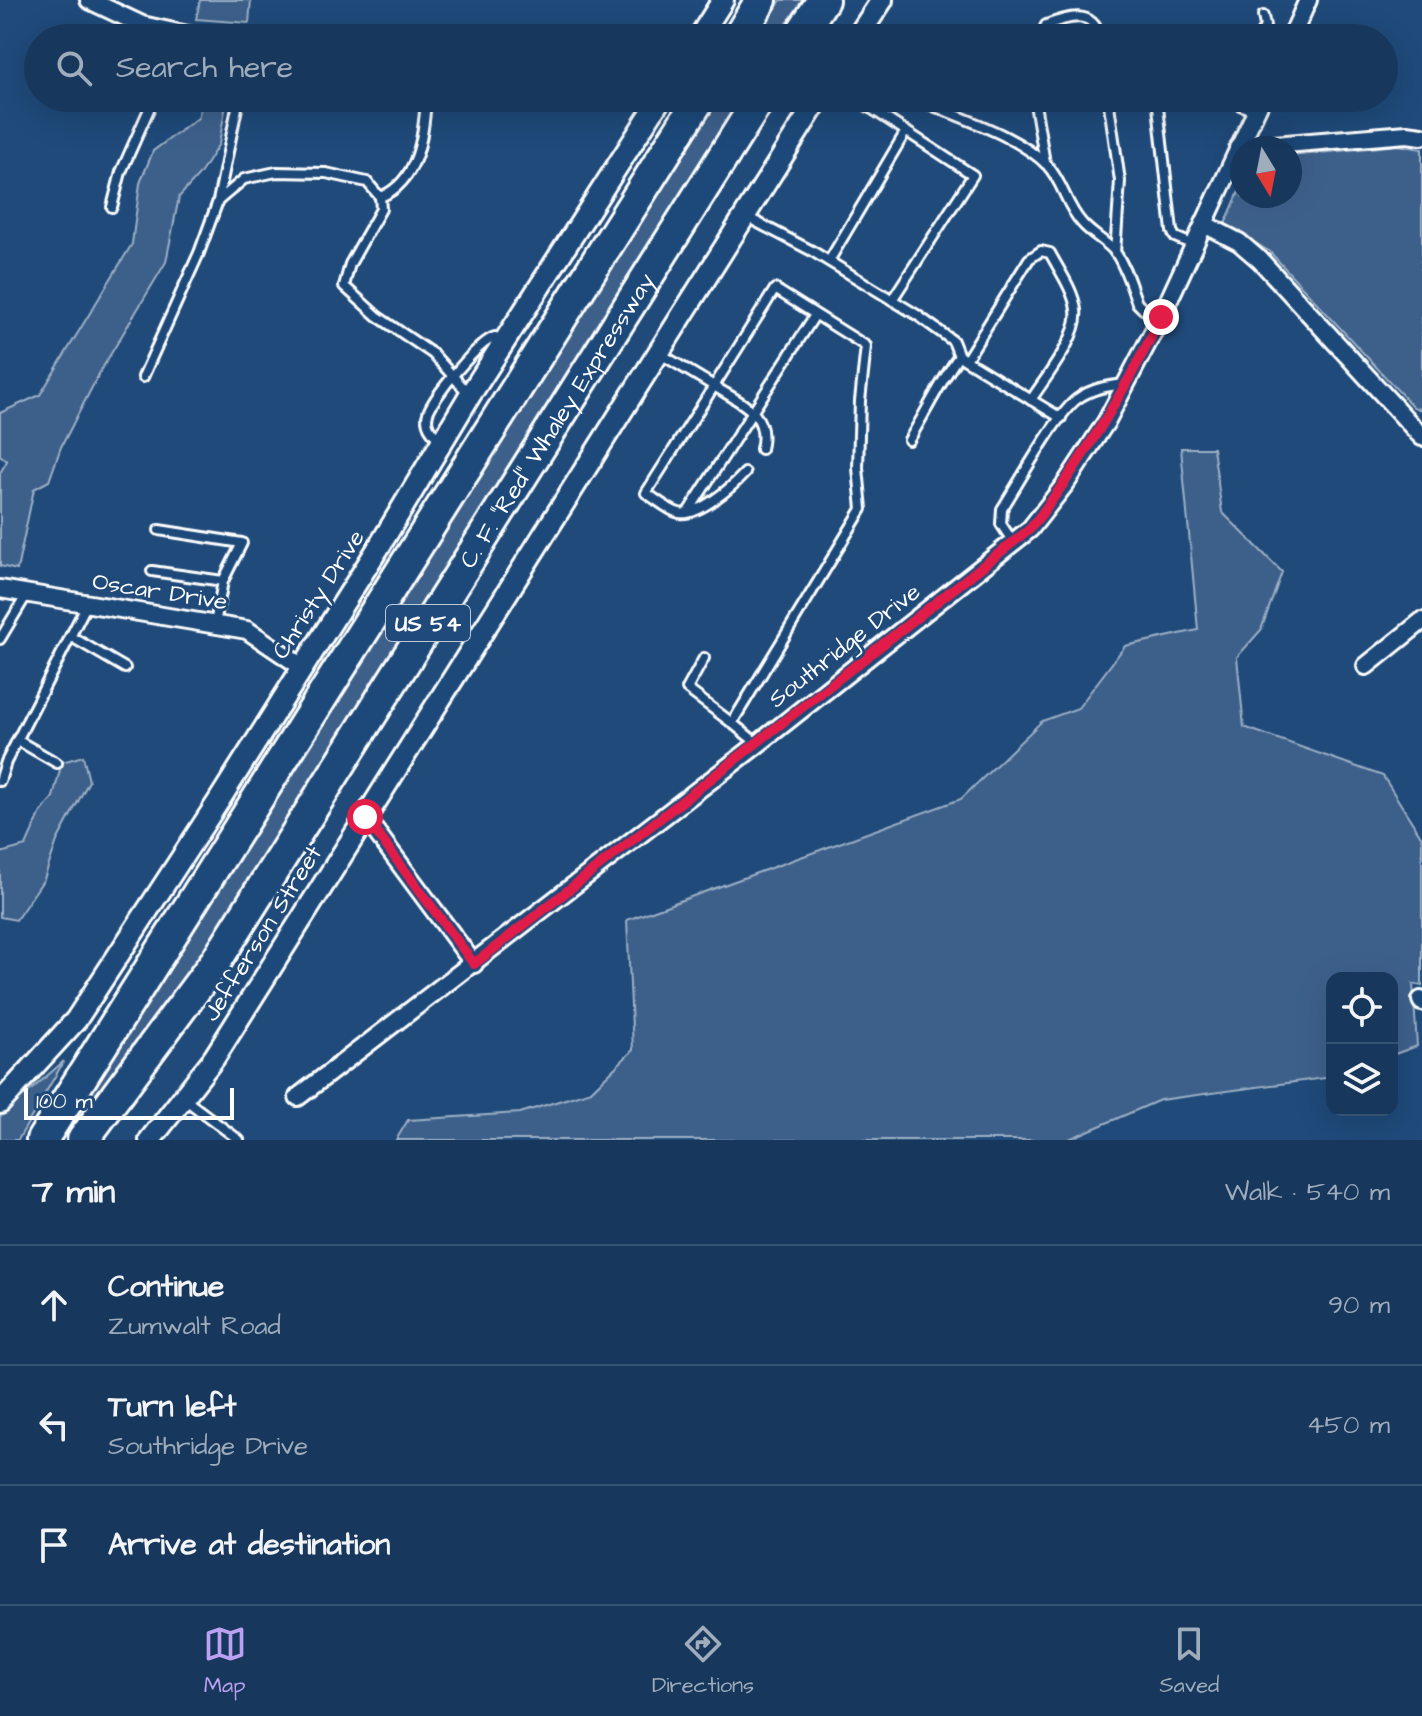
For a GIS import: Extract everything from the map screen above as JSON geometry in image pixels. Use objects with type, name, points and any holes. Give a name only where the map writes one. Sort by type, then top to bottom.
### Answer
[{"type":"highway","points":[[746,24],[761,0]]},
{"type":"highway","points":[[807,24],[823,0]]},
{"type":"highway","name":"C. F. “Red” Whaley Expressway","points":[[42,1140],[691,112]]},
{"type":"highway","name":"C. F. “Red” Whaley Expressway","points":[[83,1140],[216,961],[751,112]]},
{"type":"street","points":[[708,24],[723,0]]},
{"type":"street","points":[[866,24],[882,0]]},
{"type":"street","points":[[1297,24],[1308,0]]},
{"type":"street","points":[[95,2],[140,24]]},
{"type":"street","name":"Christy Drive","points":[[0,1103],[76,1020],[218,802],[377,550],[470,395],[652,112]]},
{"type":"street","name":"Jefferson Street","points":[[150,1140],[214,1058],[810,112]]},
{"type":"street","name":"Southridge Drive","points":[[1244,136],[1256,112]]},
{"type":"street","points":[[1302,143],[1407,134],[1422,136]]},
{"type":"street","name":"Southridge Drive","points":[[298,1097],[758,744],[1030,529],[1066,483],[1106,422],[1161,317],[1230,166]]},
{"type":"street","points":[[1204,224],[1239,242],[1261,261],[1420,432]]},
{"type":"street","name":"Oscar Drive","points":[[0,589],[247,630],[302,667]]},
{"type":"street","points":[[1366,666],[1422,621]]},
{"type":"street","points":[[365,817],[474,964]]},
{"type":"lane","points":[[1263,16],[1265,24]]},
{"type":"lane","points":[[1049,24],[1068,17],[1089,19],[1095,24]]},
{"type":"lane","points":[[112,207],[121,172],[148,112]]},
{"type":"lane","points":[[143,377],[193,266],[218,201],[236,112]]},
{"type":"lane","points":[[380,197],[388,194],[416,161],[425,112]]},
{"type":"lane","points":[[877,112],[973,175],[892,300]]},
{"type":"lane","points":[[947,112],[1007,138],[1045,163],[1082,223],[1115,253],[1137,303],[1161,317]]},
{"type":"lane","points":[[1036,112],[1045,163]]},
{"type":"lane","points":[[1110,112],[1120,181],[1115,253]]},
{"type":"lane","points":[[1159,112],[1172,231],[1175,237],[1194,246]]},
{"type":"lane","points":[[829,261],[906,131]]},
{"type":"lane","points":[[218,201],[244,179],[276,172],[326,173],[367,182],[380,197],[381,209],[350,264],[344,286],[377,316],[433,354],[470,395]]},
{"type":"lane","points":[[744,216],[829,261],[892,300],[953,341],[962,358],[1061,418]]},
{"type":"lane","points":[[909,440],[945,375],[962,358],[1029,259],[1041,251],[1050,253],[1073,297],[1077,312],[1075,329],[1031,400]]},
{"type":"lane","points":[[732,723],[862,509],[858,468],[866,346],[775,289],[646,493],[678,513],[687,513],[728,491],[745,473]]},
{"type":"lane","points":[[687,513],[815,315]]},
{"type":"lane","points":[[442,442],[429,430],[427,414],[473,351],[486,339],[495,337],[505,341]]},
{"type":"lane","points":[[658,352],[754,412],[762,424],[764,436],[761,449]]},
{"type":"lane","points":[[1013,542],[1001,524],[1002,509],[1061,418],[1076,400],[1101,387],[1126,384]]},
{"type":"lane","points":[[159,530],[242,543],[223,581],[215,624]]},
{"type":"lane","points":[[152,571],[223,581]]},
{"type":"lane","points":[[0,639],[27,593]]},
{"type":"lane","points":[[0,781],[3,761],[17,740],[87,603]]},
{"type":"lane","points":[[70,636],[125,668]]},
{"type":"lane","points":[[704,658],[687,689],[758,744]]},
{"type":"lane","points":[[17,740],[57,763]]},
{"type":"lane","points":[[183,1098],[239,1140]]},
{"type":"path","points":[[1422,260],[1422,282]]},
{"type":"shaded area","points":[[200,0],[251,0],[249,23],[196,19]]},
{"type":"shaded area","points":[[781,0],[814,0],[799,24],[766,24]]},
{"type":"shaded area","points":[[200,112],[225,112],[219,144],[200,174],[179,197],[166,262],[100,372],[61,447],[49,481],[34,489],[17,570],[0,566],[0,473],[7,461],[0,455],[0,413],[40,395],[132,244],[140,183],[153,151],[198,118]]},
{"type":"shaded area","points":[[711,112],[743,112],[286,835],[84,1124],[68,1114],[151,996]]},
{"type":"shaded area","points":[[1398,145],[1422,149],[1422,410],[1413,407],[1270,252],[1225,224],[1232,208],[1302,208],[1302,155]]},
{"type":"shaded area","points":[[1181,448],[1213,448],[1222,512],[1282,572],[1261,630],[1237,657],[1244,727],[1383,776],[1422,838],[1422,986],[1413,984],[1417,1046],[1398,1053],[1398,972],[1326,972],[1326,1078],[1160,1100],[1067,1140],[396,1140],[408,1120],[520,1113],[591,1091],[633,1050],[627,920],[961,799],[1042,721],[1078,708],[1125,646],[1198,630]]},
{"type":"shaded area","points":[[83,756],[89,781],[57,841],[44,879],[16,920],[0,917],[0,853],[26,846],[40,814],[53,797],[62,762]]},
{"type":"shaded area","points":[[64,1061],[18,1140],[0,1140],[0,1117]]},
{"type":"route","points":[[365,817],[474,964],[1030,529],[1066,483],[1106,422],[1161,317]]}]
